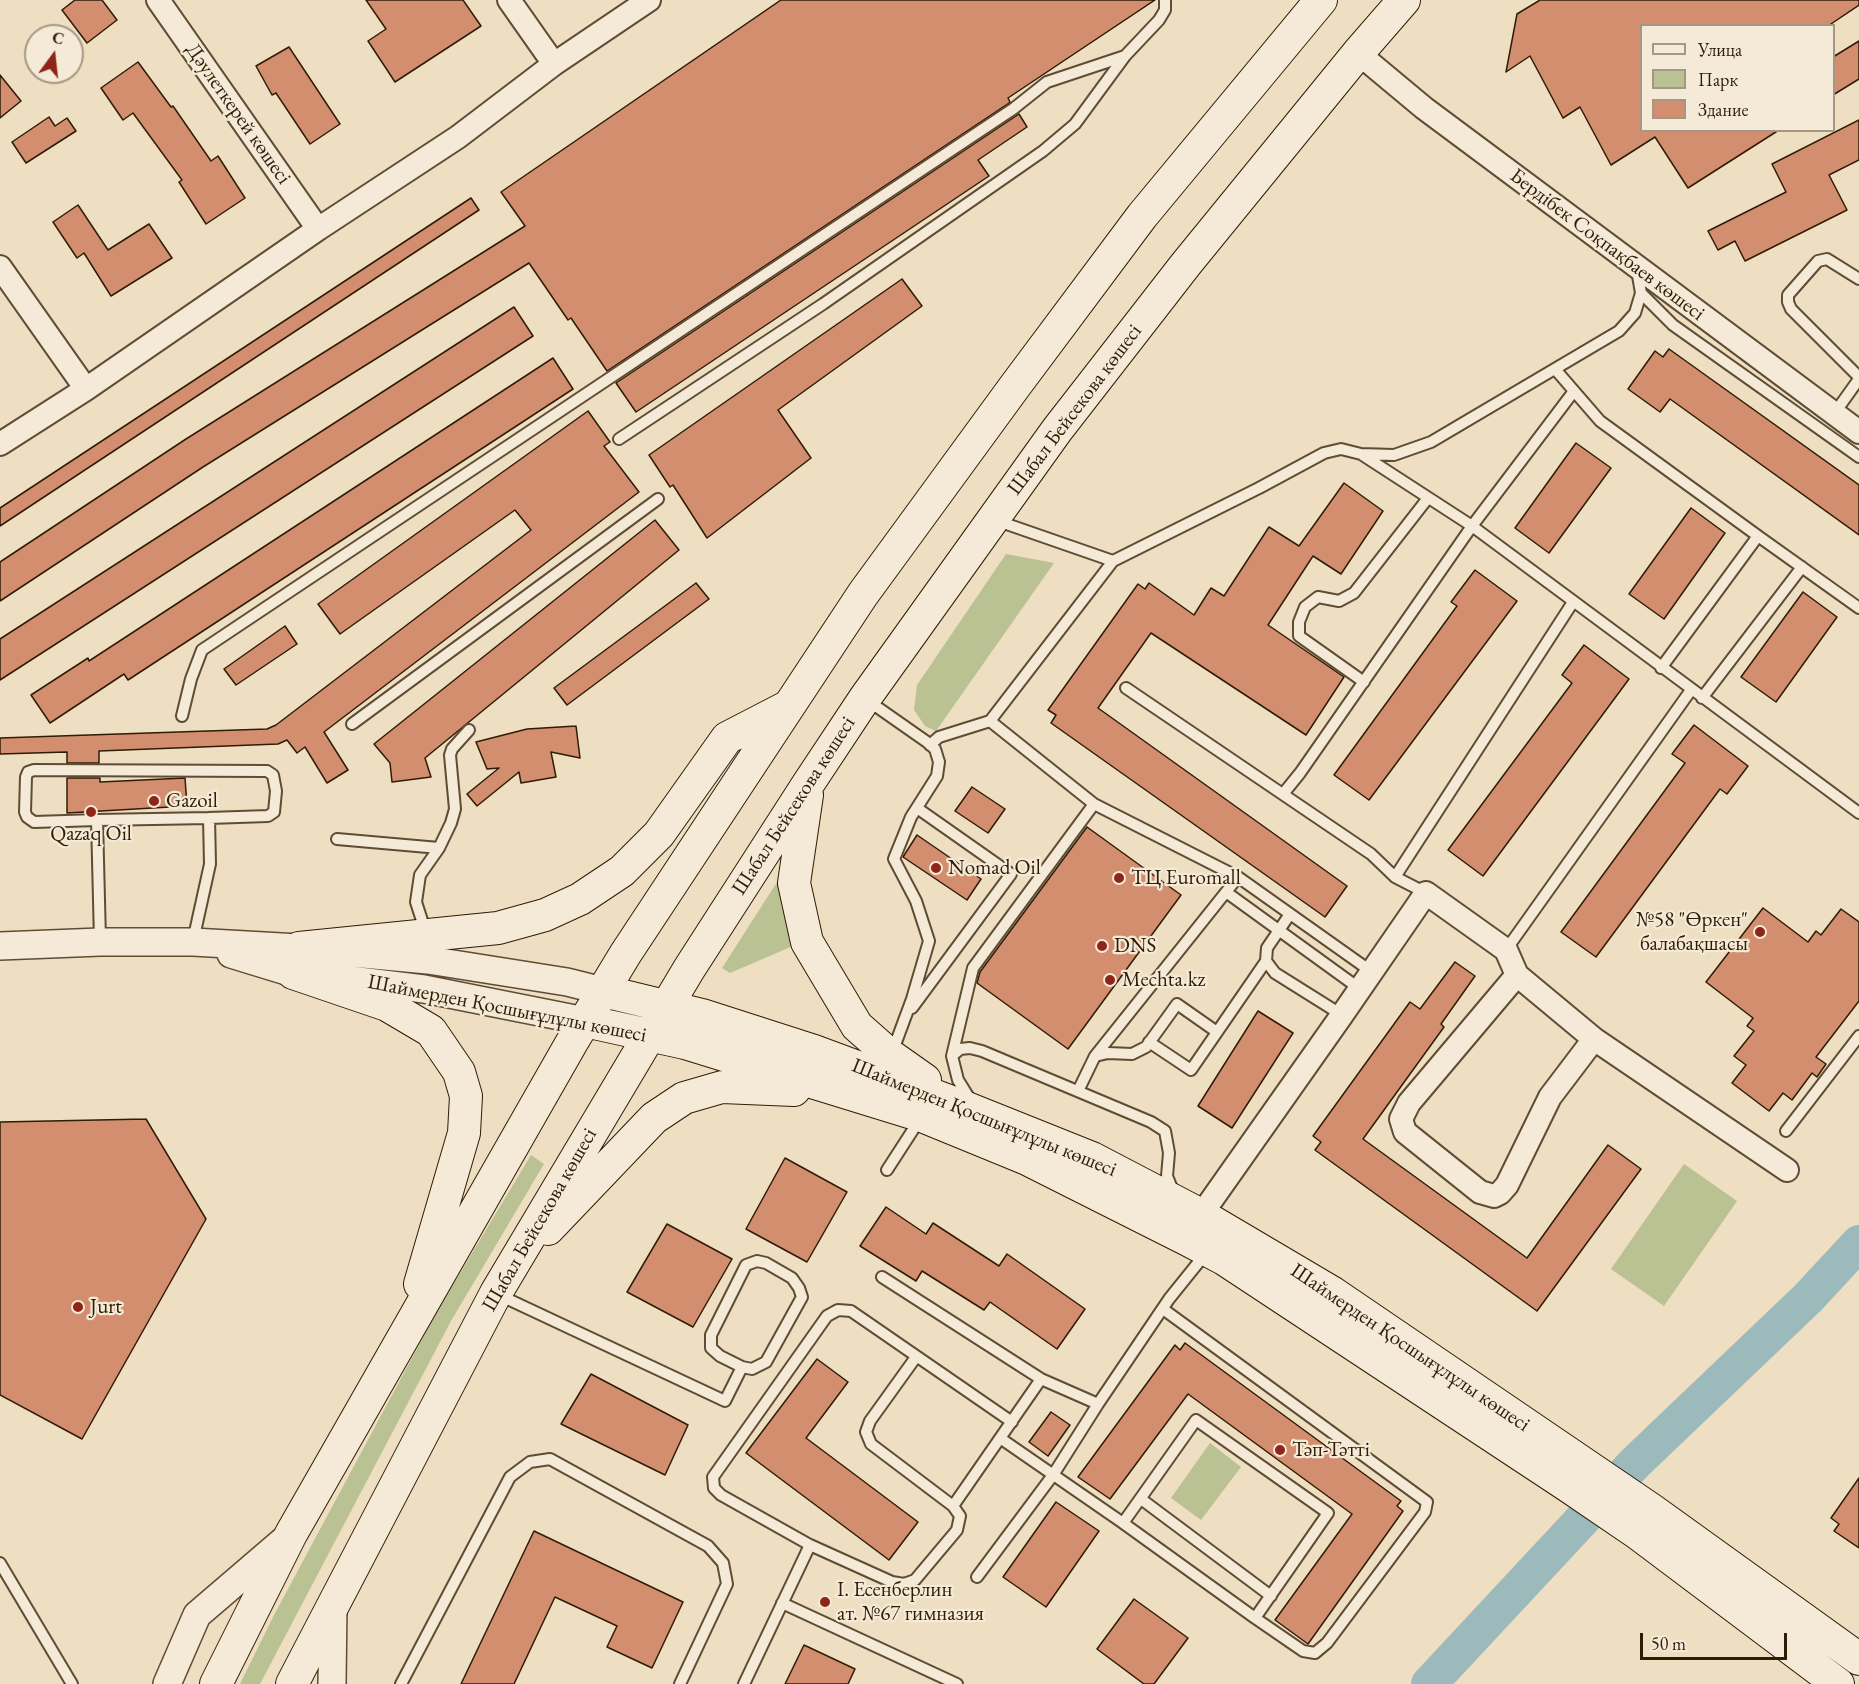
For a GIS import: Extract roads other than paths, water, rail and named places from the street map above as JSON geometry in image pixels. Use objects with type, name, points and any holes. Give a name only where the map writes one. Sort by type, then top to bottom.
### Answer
[{"type":"main road","points":[[216,1684],[291,1534],[585,1021],[626,953],[788,706],[877,575],[1142,216],[1321,0]]},
{"type":"main road","name":"Шабал Бейсекова көшесі","points":[[292,1684],[496,1293],[666,1007],[808,784],[865,698],[1057,430],[1186,264],[1404,0]]},
{"type":"main road","points":[[296,961],[427,936],[498,928],[545,915],[580,899],[622,871],[659,834],[727,738],[788,706]]},
{"type":"main road","points":[[808,784],[794,884],[807,942],[857,1026],[891,1056],[968,1109]]},
{"type":"main road","points":[[296,961],[387,1005],[431,1031],[459,1072],[466,1096],[464,1133],[405,1335]]},
{"type":"main road","name":"Шаймерден Қосшығұлұлы көшесі","points":[[603,991],[702,1015],[814,1051],[1092,1158],[1194,1227]]},
{"type":"main road","name":"Шаймерден Қосшығұлұлы көшесі","points":[[585,1021],[685,1043],[922,1116],[1194,1227],[1333,1293],[1575,1475],[1644,1522],[1859,1659]]},
{"type":"main road","points":[[512,1266],[654,1118],[684,1098],[722,1087],[838,1092]]},
{"type":"main road","name":"Шаймерден Қосшығұлұлы көшесі","points":[[1644,1522],[1838,1684]]},
{"type":"street","name":"Дәулеткерей көшесі","points":[[158,0],[318,229]]},
{"type":"street","points":[[509,0],[554,64]]},
{"type":"street","points":[[0,444],[86,389],[318,229],[458,137],[554,64],[649,0]]},
{"type":"street","name":"Бердібек Соқпақбаев көшесі","points":[[1358,53],[1424,108],[1859,432]]},
{"type":"street","points":[[0,267],[86,389]]},
{"type":"street","points":[[1194,1227],[1426,893],[1506,950],[1517,975],[1594,1039],[1787,1170]]},
{"type":"street","name":"Шаймерден Қосшығұлұлы көшесі","points":[[0,946],[100,942],[193,942],[585,1021]]},
{"type":"street","name":"Шаймерден Қосшығұлұлы көшесі","points":[[296,961],[428,960],[567,982],[603,991]]},
{"type":"street","points":[[1517,975],[1409,1103],[1401,1119],[1405,1132],[1480,1192],[1494,1196],[1507,1185],[1550,1097],[1594,1039]]},
{"type":"street","points":[[167,1684],[197,1615],[291,1534]]},
{"type":"street","points":[[332,1684],[333,1603]]},
{"type":"lane","points":[[620,439],[823,304],[1043,151],[1075,124],[1125,56],[1159,20],[1165,10],[1165,0]]},
{"type":"lane","points":[[182,716],[191,679],[202,650],[1013,109],[1047,82],[1125,56]]},
{"type":"lane","points":[[1834,414],[1859,378],[1791,309],[1788,295],[1818,261],[1827,259],[1859,279]]},
{"type":"lane","points":[[930,745],[939,738],[990,721],[1113,561],[1324,453],[1341,449],[1361,454],[1394,455],[1431,442],[1619,331],[1635,313],[1641,293],[1636,267]]},
{"type":"lane","points":[[1641,293],[1673,325],[1859,457]]},
{"type":"lane","points":[[1555,369],[1600,421],[1859,608]]},
{"type":"lane","points":[[1283,794],[1472,526],[1574,391]]},
{"type":"lane","points":[[1361,454],[1472,526],[1859,813]]},
{"type":"lane","points":[[1364,682],[1299,636],[1299,622],[1305,607],[1318,597],[1339,602],[1354,593],[1428,498]]},
{"type":"lane","points":[[351,724],[658,499]]},
{"type":"lane","points":[[993,520],[1113,561]]},
{"type":"lane","points":[[1661,668],[1758,536]]},
{"type":"lane","points":[[1702,698],[1802,567]]},
{"type":"lane","points":[[1395,877],[1573,602]]},
{"type":"lane","points":[[1126,688],[1371,854],[1395,877],[1426,893]]},
{"type":"lane","points":[[1506,950],[1691,690]]},
{"type":"lane","points":[[865,698],[935,749],[939,762],[938,776],[917,808],[894,859],[916,901],[929,941],[891,1056]]},
{"type":"lane","points":[[990,721],[1094,804],[1238,877],[1290,914],[1366,980]]},
{"type":"lane","points":[[427,936],[416,902],[420,875],[439,848],[451,823],[455,809],[450,766],[452,749],[469,730]]},
{"type":"lane","points":[[34,770],[267,771],[273,775],[276,791],[274,812],[268,816],[209,818],[34,822],[27,818],[25,812],[26,777],[28,772],[34,770]]},
{"type":"lane","points":[[968,1109],[952,1056],[973,968],[1094,804]]},
{"type":"lane","points":[[905,1019],[1011,873],[917,808]]},
{"type":"lane","points":[[193,942],[210,864],[209,818]]},
{"type":"lane","points":[[97,820],[100,942]]},
{"type":"lane","points":[[337,839],[439,848]]},
{"type":"lane","points":[[1078,1091],[1095,1056],[1238,877]]},
{"type":"lane","points":[[1226,892],[1279,930],[1366,980]]},
{"type":"lane","points":[[1149,1042],[1191,1070],[1266,961],[1267,948],[1290,914]]},
{"type":"lane","points":[[1266,961],[1275,973],[1342,1015]]},
{"type":"lane","points":[[1095,1056],[1108,1053],[1132,1054],[1146,1047],[1177,1004],[1217,1032]]},
{"type":"lane","points":[[1786,1131],[1859,1036]]},
{"type":"lane","points":[[952,1056],[960,1049],[970,1048],[982,1051],[1151,1122],[1165,1131],[1169,1154],[1167,1176],[1194,1227],[1163,1309],[1053,1475],[977,1577]]},
{"type":"lane","points":[[887,1170],[922,1116]]},
{"type":"lane","points":[[757,1261],[766,1263],[792,1278],[802,1297],[766,1362],[752,1369],[742,1367],[720,1356],[711,1348],[711,1335],[746,1265],[757,1261]]},
{"type":"lane","points":[[882,1277],[1041,1379],[1098,1404]]},
{"type":"lane","points":[[496,1293],[725,1401],[742,1367]]},
{"type":"lane","points":[[1000,1438],[1303,1651],[1315,1653],[1327,1643],[1425,1512],[1427,1502],[1163,1309]]},
{"type":"lane","points":[[916,1357],[870,1421],[866,1432],[871,1444],[953,1506],[960,1516],[957,1530],[915,1580],[904,1584],[892,1582],[810,1545],[721,1495],[714,1488],[713,1477],[827,1316],[838,1310],[851,1311],[1012,1422]]},
{"type":"lane","points":[[953,1506],[1041,1379]]},
{"type":"lane","points":[[1124,1523],[1196,1420],[1328,1513],[1255,1618]]},
{"type":"lane","points":[[401,1684],[510,1477],[530,1462],[550,1459],[708,1546],[723,1563],[727,1584],[680,1684]]},
{"type":"lane","points":[[1141,1499],[1270,1596]]},
{"type":"lane","points":[[744,1684],[810,1545]]},
{"type":"lane","points":[[0,1563],[72,1684]]},
{"type":"lane","points":[[782,1602],[957,1684]]},
{"type":"waterway","points":[[1429,1684],[1635,1463],[1808,1298],[1859,1243]]},
{"type":"place","name":"Gazoil","points":[[154,801]]},
{"type":"place","name":"Qazaq Oil","points":[[91,812]]},
{"type":"place","name":"Nomad Oil","points":[[936,868]]},
{"type":"place","name":"ТЦ Euromall","points":[[1119,878]]},
{"type":"place","name":"№58 \"Өркен\" балабақшасы","points":[[1760,932]]},
{"type":"place","name":"DNS","points":[[1102,946]]},
{"type":"place","name":"Mechta.kz","points":[[1110,980]]},
{"type":"place","name":"Jurt","points":[[78,1307]]},
{"type":"place","name":"Тәп-Тәтті","points":[[1280,1450]]},
{"type":"place","name":"І. Есенберлин ат. №67 гимназия","points":[[825,1602]]}]
